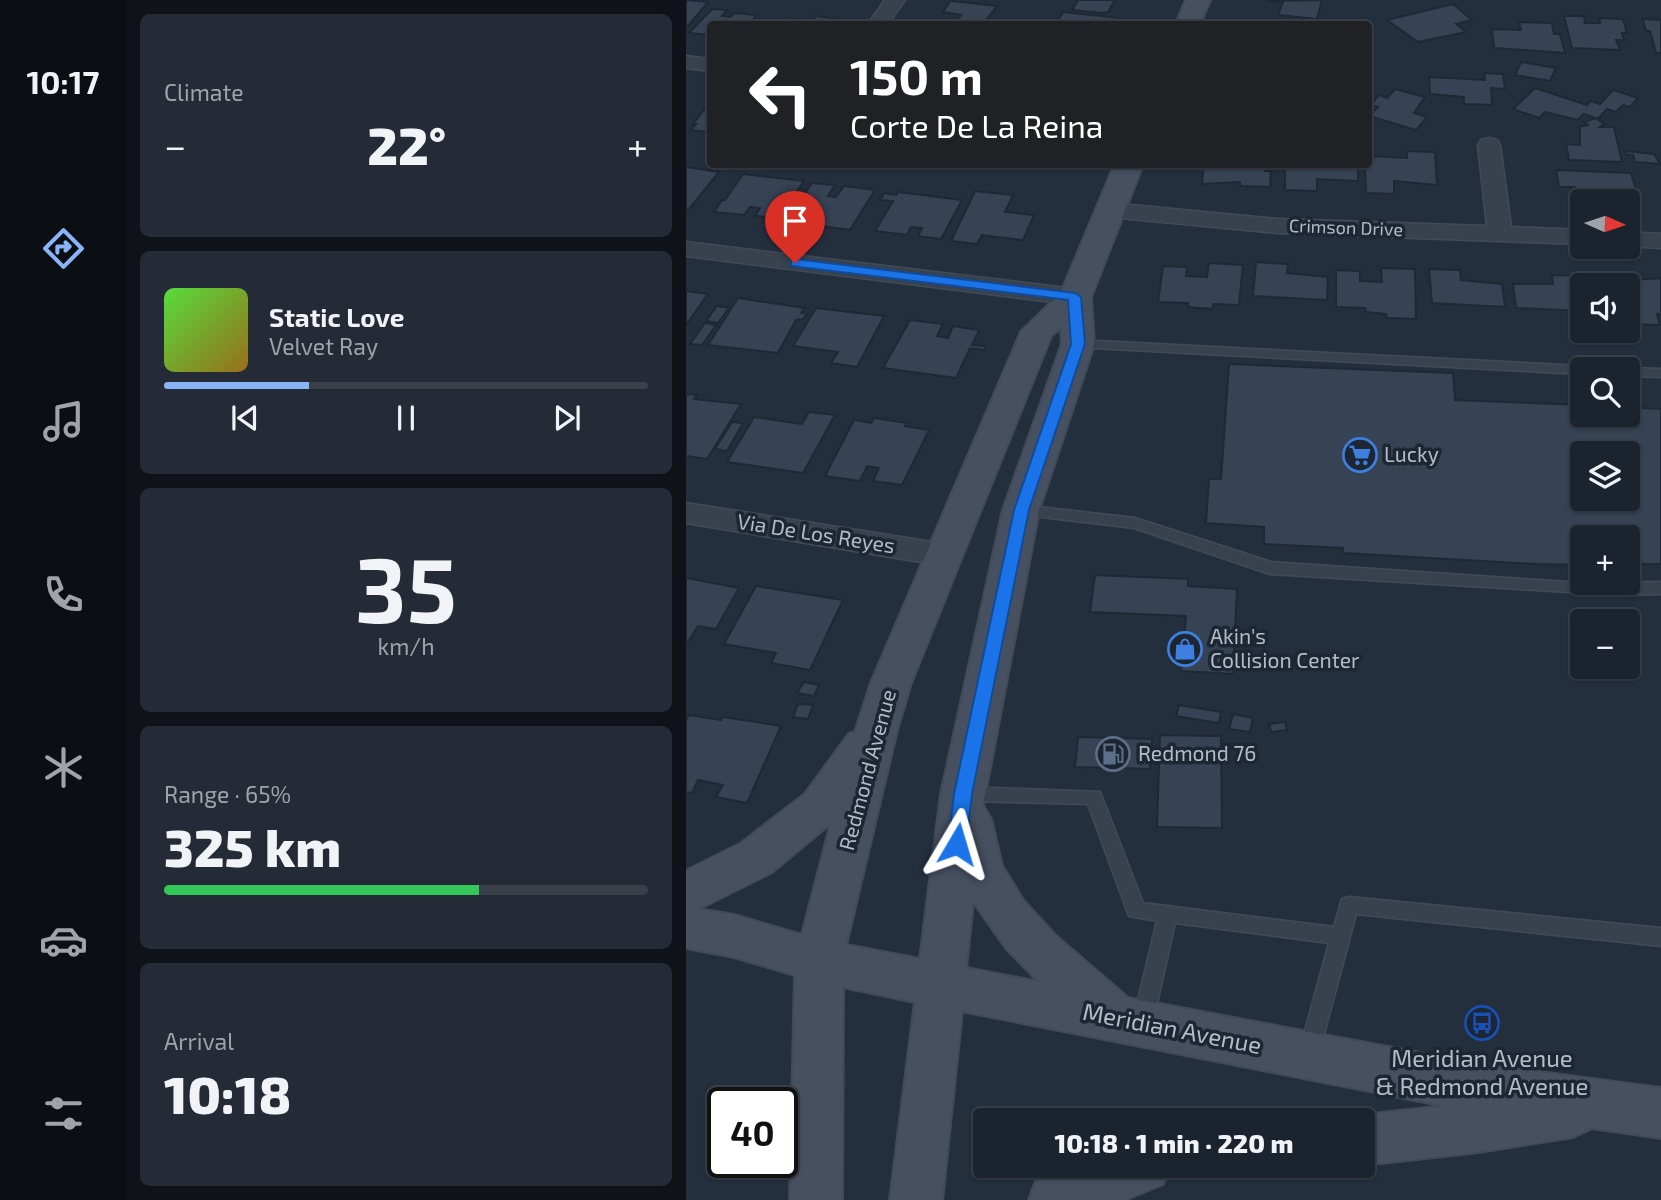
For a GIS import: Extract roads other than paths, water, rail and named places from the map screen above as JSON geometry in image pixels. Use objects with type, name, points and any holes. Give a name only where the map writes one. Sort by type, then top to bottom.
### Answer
[{"type":"street","points":[[880,21],[895,0]]},
{"type":"street","points":[[1189,21],[1198,0]]},
{"type":"street","points":[[686,62],[707,65]]},
{"type":"street","points":[[1489,145],[1500,234]]},
{"type":"street","name":"Redmond Avenue","points":[[816,1200],[819,961],[876,730],[891,683],[1037,332],[1075,297],[1127,168]]},
{"type":"street","name":"Crimson Drive","points":[[1110,211],[1278,226],[1570,237]]},
{"type":"street","points":[[1640,240],[1661,241]]},
{"type":"street","points":[[686,249],[1075,297]]},
{"type":"street","name":"Redmond Avenue","points":[[916,1200],[963,794],[1021,510],[1078,344],[1075,297]]},
{"type":"street","points":[[993,440],[1010,463],[1003,487],[1021,510]]},
{"type":"street","name":"Via De Los Reyes","points":[[686,513],[945,555]]},
{"type":"street","points":[[686,894],[756,858],[820,807],[876,730]]},
{"type":"street","points":[[963,794],[981,871],[1007,917],[1053,963],[1128,1021]]},
{"type":"street","name":"Meridian Avenue","points":[[686,927],[734,936],[819,961],[1478,1088],[1639,1109]]},
{"type":"street","points":[[1375,1139],[1639,1109]]},
{"type":"street","points":[[1055,1200],[1113,1178]]},
{"type":"lane","points":[[1078,344],[1570,369]]},
{"type":"lane","points":[[1640,372],[1661,373]]},
{"type":"lane","points":[[1021,510],[1135,523],[1270,568],[1619,589],[1661,587]]},
{"type":"lane","points":[[963,794],[1094,797],[1136,910],[1341,936]]},
{"type":"lane","points":[[1308,1055],[1349,905],[1661,937]]},
{"type":"lane","points":[[1128,1021],[1168,914]]},
{"type":"place","name":"Lucky","points":[[1360,455]]},
{"type":"place","name":"Akin's Collision Center","points":[[1185,649]]},
{"type":"place","name":"Redmond 76","points":[[1113,754]]},
{"type":"place","name":"Meridian Avenue & Redmond Avenue","points":[[1482,1023]]}]
